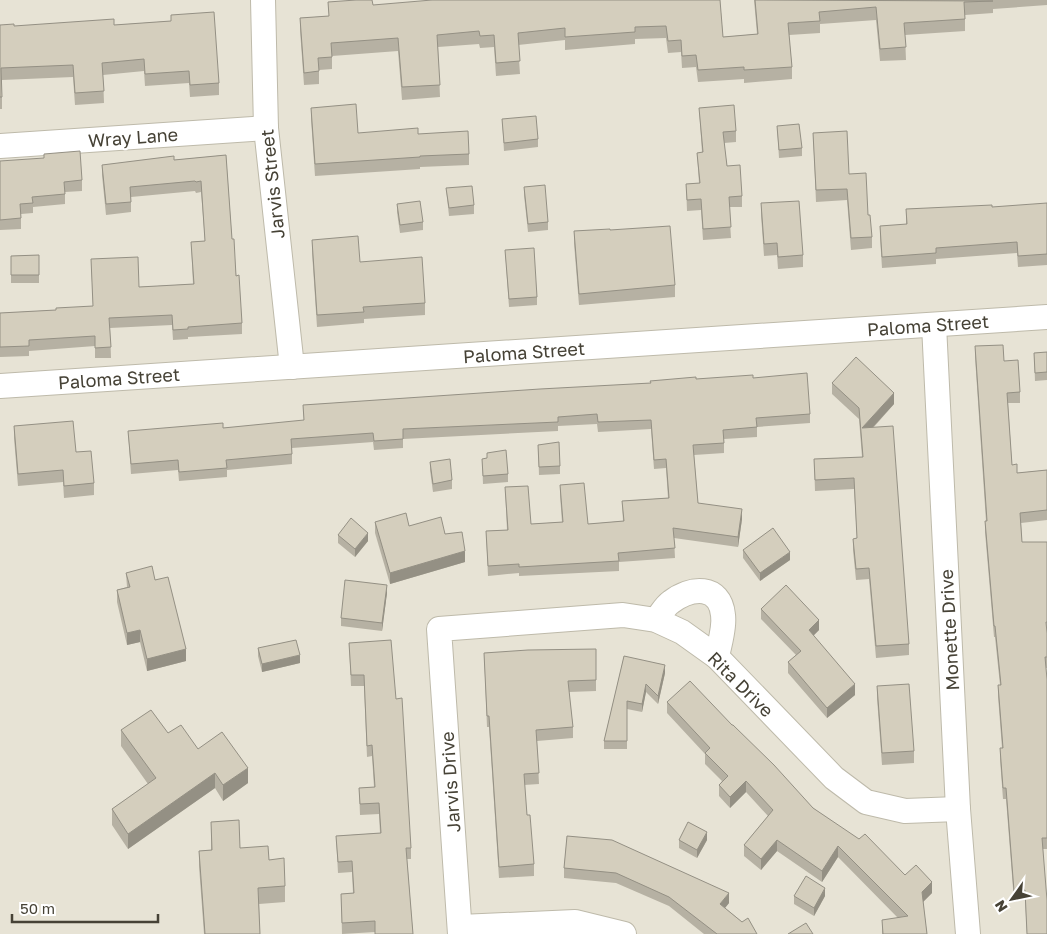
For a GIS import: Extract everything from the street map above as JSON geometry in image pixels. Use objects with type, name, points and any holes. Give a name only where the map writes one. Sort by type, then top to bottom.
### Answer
[{"type":"street","name":"Jarvis Street","points":[[263,0],[266,128],[292,367]]},
{"type":"street","name":"Wray Lane","points":[[0,146],[266,128]]},
{"type":"street","name":"Paloma Street","points":[[0,386],[1047,317]]},
{"type":"street","name":"Monette Drive","points":[[934,325],[958,809],[968,934]]},
{"type":"street","points":[[656,620],[670,602],[692,591],[708,591],[719,599],[723,616],[718,658]]},
{"type":"street","name":"Rita Drive","points":[[439,630],[622,615],[656,620],[682,632],[718,658],[834,778],[866,802],[905,811],[958,809]]},
{"type":"street","name":"Jarvis Drive","points":[[439,630],[460,931]]},
{"type":"street","points":[[460,931],[575,922],[624,934]]},
{"type":"shaded area","points":[[0,0],[1047,0],[1047,934],[0,934]]},
{"type":"building","points":[[372,0],[373,5],[432,0],[720,0],[723,37],[758,34],[755,0],[993,1],[964,2],[965,19],[904,23],[906,47],[880,49],[876,7],[819,12],[820,21],[788,23],[792,67],[744,70],[744,67],[698,70],[696,55],[682,56],[681,40],[668,41],[666,26],[635,27],[635,32],[565,37],[565,28],[518,33],[520,61],[496,63],[494,35],[480,36],[479,31],[437,35],[440,85],[402,87],[398,38],[331,43],[332,57],[318,58],[319,71],[304,73],[300,18],[329,16],[328,2]]},
{"type":"building","points":[[214,12],[219,83],[190,85],[189,71],[145,74],[144,59],[102,63],[104,91],[75,93],[73,65],[1,68],[2,97],[0,97],[0,25],[14,24],[14,26],[114,19],[114,25],[171,21],[171,15]]},
{"type":"building","points":[[356,104],[358,133],[418,128],[418,134],[468,131],[469,154],[315,164],[311,108]]},
{"type":"building","points":[[734,105],[736,131],[723,132],[727,166],[740,165],[742,196],[729,197],[731,227],[703,229],[701,199],[687,200],[686,184],[700,183],[697,153],[703,152],[699,108]]},
{"type":"building","points":[[536,116],[538,139],[504,143],[502,119]]},
{"type":"building","points":[[799,124],[802,148],[779,150],[777,126]]},
{"type":"building","points":[[847,131],[849,174],[866,173],[868,215],[870,215],[872,237],[851,238],[847,189],[816,190],[813,133]]},
{"type":"building","points":[[80,151],[82,180],[64,182],[65,194],[32,197],[33,203],[20,204],[21,218],[0,220],[0,161],[44,158],[44,154]]},
{"type":"building","points":[[226,155],[232,239],[234,239],[236,276],[239,275],[242,323],[173,330],[172,315],[109,318],[111,347],[95,348],[95,336],[29,340],[29,346],[0,347],[0,313],[93,306],[91,259],[138,257],[139,287],[194,284],[191,242],[205,241],[201,181],[130,187],[131,202],[106,204],[102,165],[174,156],[174,160]]},
{"type":"building","points":[[545,185],[548,222],[528,224],[524,187]]},
{"type":"building","points":[[472,186],[474,205],[449,208],[446,188]]},
{"type":"building","points":[[420,201],[423,222],[400,225],[397,204]]},
{"type":"building","points":[[799,201],[803,255],[778,257],[777,243],[764,244],[761,203]]},
{"type":"building","points":[[1047,203],[1047,254],[1018,256],[1017,242],[936,248],[936,253],[882,257],[880,226],[907,224],[906,209],[992,205],[992,207]]},
{"type":"building","points":[[670,226],[675,285],[579,294],[574,231]]},
{"type":"building","points":[[358,236],[360,262],[422,257],[425,303],[363,307],[364,312],[317,315],[312,240]]},
{"type":"building","points":[[534,248],[537,297],[509,299],[505,250]]},
{"type":"building","points":[[39,255],[39,275],[11,275],[11,256]]},
{"type":"building","points":[[1003,345],[1004,361],[1018,360],[1020,392],[1007,393],[1012,465],[1017,464],[1017,473],[1047,470],[1047,510],[1020,513],[1022,542],[1047,542],[1047,657],[1045,657],[1047,679],[1047,838],[1042,838],[1047,900],[1047,934],[1027,934],[1025,890],[1014,891],[1006,788],[1003,788],[1000,748],[1003,748],[998,685],[1001,685],[985,521],[987,521],[975,346]]},
{"type":"building","points":[[1047,352],[1047,372],[1035,373],[1034,353]]},
{"type":"building","points":[[856,357],[894,393],[862,428],[893,426],[909,644],[876,646],[869,568],[856,569],[853,539],[857,538],[854,478],[815,480],[814,459],[863,457],[859,408],[832,383]]},
{"type":"building","points":[[807,373],[810,414],[756,418],[757,427],[723,430],[724,443],[693,445],[698,503],[742,509],[738,537],[673,528],[675,548],[618,553],[619,561],[519,567],[519,564],[488,566],[486,531],[508,530],[505,487],[528,486],[531,524],[563,522],[560,485],[584,483],[588,524],[624,521],[622,501],[669,498],[666,459],[654,460],[651,420],[598,422],[597,414],[558,417],[558,422],[403,429],[403,439],[374,441],[373,433],[291,439],[292,454],[226,460],[227,468],[179,472],[178,460],[131,464],[128,431],[223,423],[223,428],[304,420],[303,405],[651,383],[650,381],[696,377],[696,379],[753,375],[753,378]]},
{"type":"building","points":[[73,421],[76,452],[91,451],[94,483],[64,486],[63,470],[18,474],[14,426]]},
{"type":"building","points":[[559,442],[560,466],[539,467],[538,445]]},
{"type":"building","points":[[506,450],[508,474],[483,476],[482,459],[487,458],[487,453]]},
{"type":"building","points":[[450,459],[452,480],[433,484],[430,462]]},
{"type":"building","points":[[406,513],[409,526],[441,517],[445,534],[462,532],[465,551],[390,573],[375,522]]},
{"type":"building","points":[[351,518],[368,533],[355,549],[338,535]]},
{"type":"building","points":[[773,528],[790,552],[760,573],[743,550]]},
{"type":"building","points":[[152,566],[155,580],[168,577],[186,649],[147,659],[140,630],[127,633],[117,590],[130,587],[126,573]]},
{"type":"building","points":[[345,580],[387,585],[382,623],[341,618]]},
{"type":"building","points":[[786,585],[819,620],[809,630],[855,684],[827,708],[788,662],[801,651],[761,609]]},
{"type":"building","points":[[296,640],[300,655],[262,664],[258,648]]},
{"type":"building","points":[[391,640],[396,699],[402,698],[411,848],[406,848],[413,934],[375,934],[375,921],[342,923],[341,894],[354,893],[352,861],[338,862],[336,836],[381,833],[379,803],[360,804],[359,788],[375,787],[372,745],[367,746],[364,675],[351,675],[349,643]]},
{"type":"building","points":[[596,649],[596,680],[568,681],[573,727],[536,730],[539,773],[524,774],[527,815],[530,815],[534,864],[499,867],[484,653]]},
{"type":"building","points":[[624,656],[665,665],[658,696],[646,684],[642,704],[627,701],[627,741],[604,741]]},
{"type":"building","points":[[690,681],[774,765],[813,808],[859,839],[865,834],[905,875],[916,865],[932,882],[922,892],[927,934],[883,934],[882,920],[908,916],[838,846],[822,871],[777,840],[761,859],[744,845],[773,810],[746,781],[730,797],[719,785],[728,776],[705,753],[710,748],[667,702]]},
{"type":"building","points":[[909,684],[914,751],[882,753],[877,686]]},
{"type":"building","points":[[151,710],[168,733],[181,725],[198,749],[222,732],[248,768],[223,785],[215,773],[128,834],[112,809],[156,778],[121,730]]},
{"type":"building","points":[[239,820],[240,848],[268,846],[269,860],[284,858],[285,886],[258,888],[260,934],[205,934],[199,851],[212,850],[211,822]]},
{"type":"building","points":[[688,822],[707,832],[697,850],[679,840]]},
{"type":"building","points":[[567,836],[612,840],[729,893],[720,904],[742,922],[748,918],[757,934],[717,934],[669,897],[616,873],[564,868]]},
{"type":"building","points":[[806,876],[825,888],[814,908],[794,896]]},
{"type":"building","points":[[806,923],[813,934],[788,934]]}]
